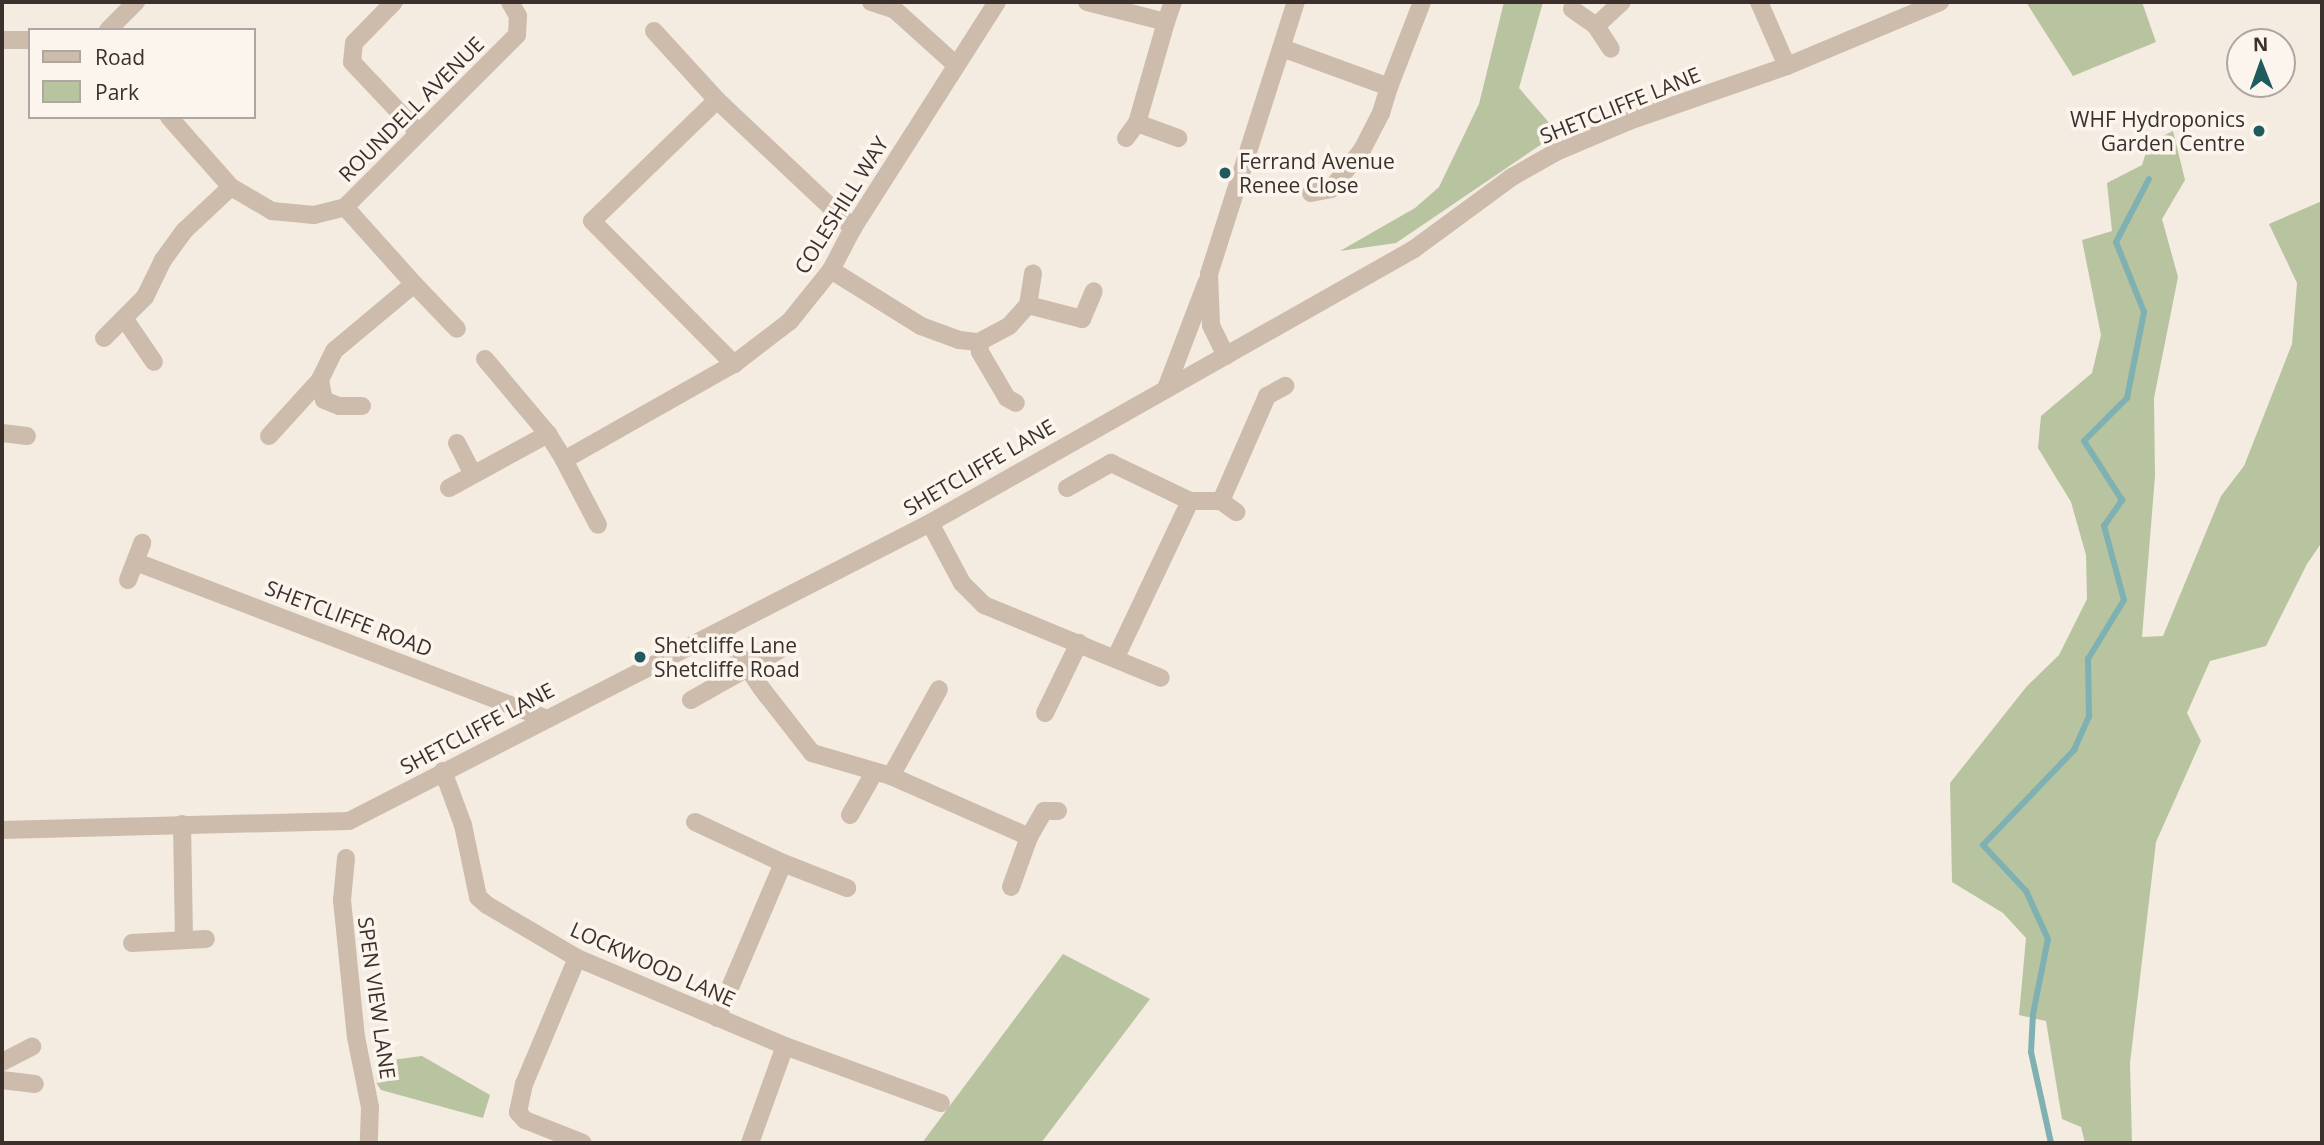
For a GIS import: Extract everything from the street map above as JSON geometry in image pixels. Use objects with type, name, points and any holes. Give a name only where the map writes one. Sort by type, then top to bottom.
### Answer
[{"type":"street","points":[[110,28],[136,2]]},
{"type":"street","points":[[394,2],[354,43],[352,62],[418,132]]},
{"type":"street","name":"ROUNDELL AVENUE","points":[[171,119],[232,187],[272,211],[314,215],[345,207],[517,35],[518,16],[510,2]]},
{"type":"street","points":[[871,2],[895,10],[955,64]]},
{"type":"street","name":"COLESHILL WAY","points":[[564,460],[734,364],[790,321],[831,270],[853,228],[955,64],[997,2]]},
{"type":"street","points":[[1087,2],[1166,22]]},
{"type":"street","points":[[1126,138],[1137,124],[1173,2]]},
{"type":"street","points":[[1167,386],[1209,274],[1296,2]]},
{"type":"street","points":[[1311,193],[1333,197],[1362,150],[1381,113],[1422,2]]},
{"type":"street","points":[[1596,26],[1622,2]]},
{"type":"street","points":[[1759,2],[1787,66]]},
{"type":"street","name":"SHETCLIFFE LANE","points":[[2,830],[349,821],[545,718],[930,523],[1167,386],[1226,356],[1414,249],[1512,177],[1556,152],[1629,121],[1787,66],[1940,2]]},
{"type":"street","points":[[1572,9],[1596,26],[1611,49]]},
{"type":"street","points":[[654,31],[717,100],[853,228]]},
{"type":"street","points":[[2,40],[28,40]]},
{"type":"street","points":[[1282,48],[1389,87]]},
{"type":"street","points":[[717,100],[592,221],[734,364]]},
{"type":"street","points":[[1137,124],[1178,138]]},
{"type":"street","points":[[104,338],[145,297],[163,260],[184,231],[232,187]]},
{"type":"street","points":[[345,207],[457,329]]},
{"type":"street","points":[[831,270],[921,326],[958,341],[979,342],[1009,326],[1028,305],[1033,273]]},
{"type":"street","points":[[1209,274],[1211,324],[1226,356]]},
{"type":"street","points":[[269,436],[320,380],[334,351],[414,284]]},
{"type":"street","points":[[1028,305],[1085,324],[1094,291]]},
{"type":"street","points":[[124,318],[154,362]]},
{"type":"street","points":[[979,342],[980,352],[1010,403]]},
{"type":"street","points":[[485,359],[548,434],[598,525]]},
{"type":"street","points":[[320,380],[324,400],[339,406],[362,406]]},
{"type":"street","points":[[1067,488],[1111,463],[1191,501],[1228,506],[1267,396],[1285,386]]},
{"type":"street","points":[[2,433],[27,436]]},
{"type":"street","points":[[449,488],[548,434]]},
{"type":"street","points":[[457,443],[473,474]]},
{"type":"street","points":[[1116,657],[1191,501]]},
{"type":"street","points":[[930,523],[962,583],[984,606],[1116,657],[1161,678]]},
{"type":"street","points":[[128,580],[142,543]]},
{"type":"street","name":"SHETCLIFFE ROAD","points":[[136,562],[545,718]]},
{"type":"street","points":[[722,630],[812,753],[882,774],[1029,838]]},
{"type":"street","points":[[1045,713],[1079,643]]},
{"type":"street","points":[[691,700],[781,649]]},
{"type":"street","points":[[850,815],[882,774],[939,689]]},
{"type":"street","name":"LOCKWOOD LANE","points":[[443,771],[463,825],[478,897],[577,958],[785,1046],[941,1103]]},
{"type":"street","points":[[1011,887],[1029,838],[1044,811],[1058,811]]},
{"type":"street","points":[[695,822],[783,863],[847,888]]},
{"type":"street","points":[[182,824],[184,940]]},
{"type":"street","name":"SPEN VIEW LANE","points":[[346,858],[342,900],[350,993],[370,1107],[369,1143]]},
{"type":"street","points":[[717,1017],[783,863]]},
{"type":"street","points":[[132,943],[206,939]]},
{"type":"street","points":[[577,958],[529,1072],[519,1112],[525,1120],[583,1143]]},
{"type":"street","points":[[750,1143],[785,1046]]},
{"type":"street","points":[[2,1062],[32,1047]]},
{"type":"street","points":[[2,1080],[35,1084]]},
{"type":"green space","points":[[1504,2],[1543,2],[1519,88],[1558,133],[1396,243],[1340,251],[1415,208],[1439,187],[1479,104]]},
{"type":"green space","points":[[2026,2],[2142,2],[2156,42],[2073,76]]},
{"type":"green space","points":[[2173,131],[2185,180],[2162,219],[2178,277],[2154,398],[2155,476],[2142,637],[2163,636],[2221,496],[2244,466],[2292,344],[2297,283],[2269,224],[2322,201],[2322,542],[2307,564],[2266,646],[2210,661],[2187,713],[2201,741],[2156,842],[2130,1063],[2132,1143],[2085,1143],[2081,1127],[2062,1119],[2046,1021],[2019,1015],[2026,938],[2003,913],[1952,882],[1950,783],[2027,686],[2059,655],[2087,599],[2086,555],[2071,502],[2038,448],[2041,416],[2092,373],[2101,335],[2082,240],[2112,231],[2107,183],[2142,165],[2149,143]]},
{"type":"green space","points":[[1063,954],[1150,999],[1041,1143],[922,1143]]},
{"type":"green space","points":[[422,1056],[490,1095],[483,1118],[381,1090],[377,1084],[376,1062]]},
{"type":"waterway","points":[[2051,1143],[2031,1052],[2033,1014],[2048,939],[2026,891],[1983,845],[2074,750],[2089,717],[2088,659],[2124,600],[2104,526],[2122,500],[2084,441],[2127,398],[2144,312],[2116,242],[2149,179]]},
{"type":"place","name":"WHF Hydroponics Garden Centre","points":[[2259,131]]},
{"type":"place","name":"Ferrand Avenue Renee Close","points":[[1225,173]]},
{"type":"place","name":"Shetcliffe Lane Shetcliffe Road","points":[[640,657]]}]
